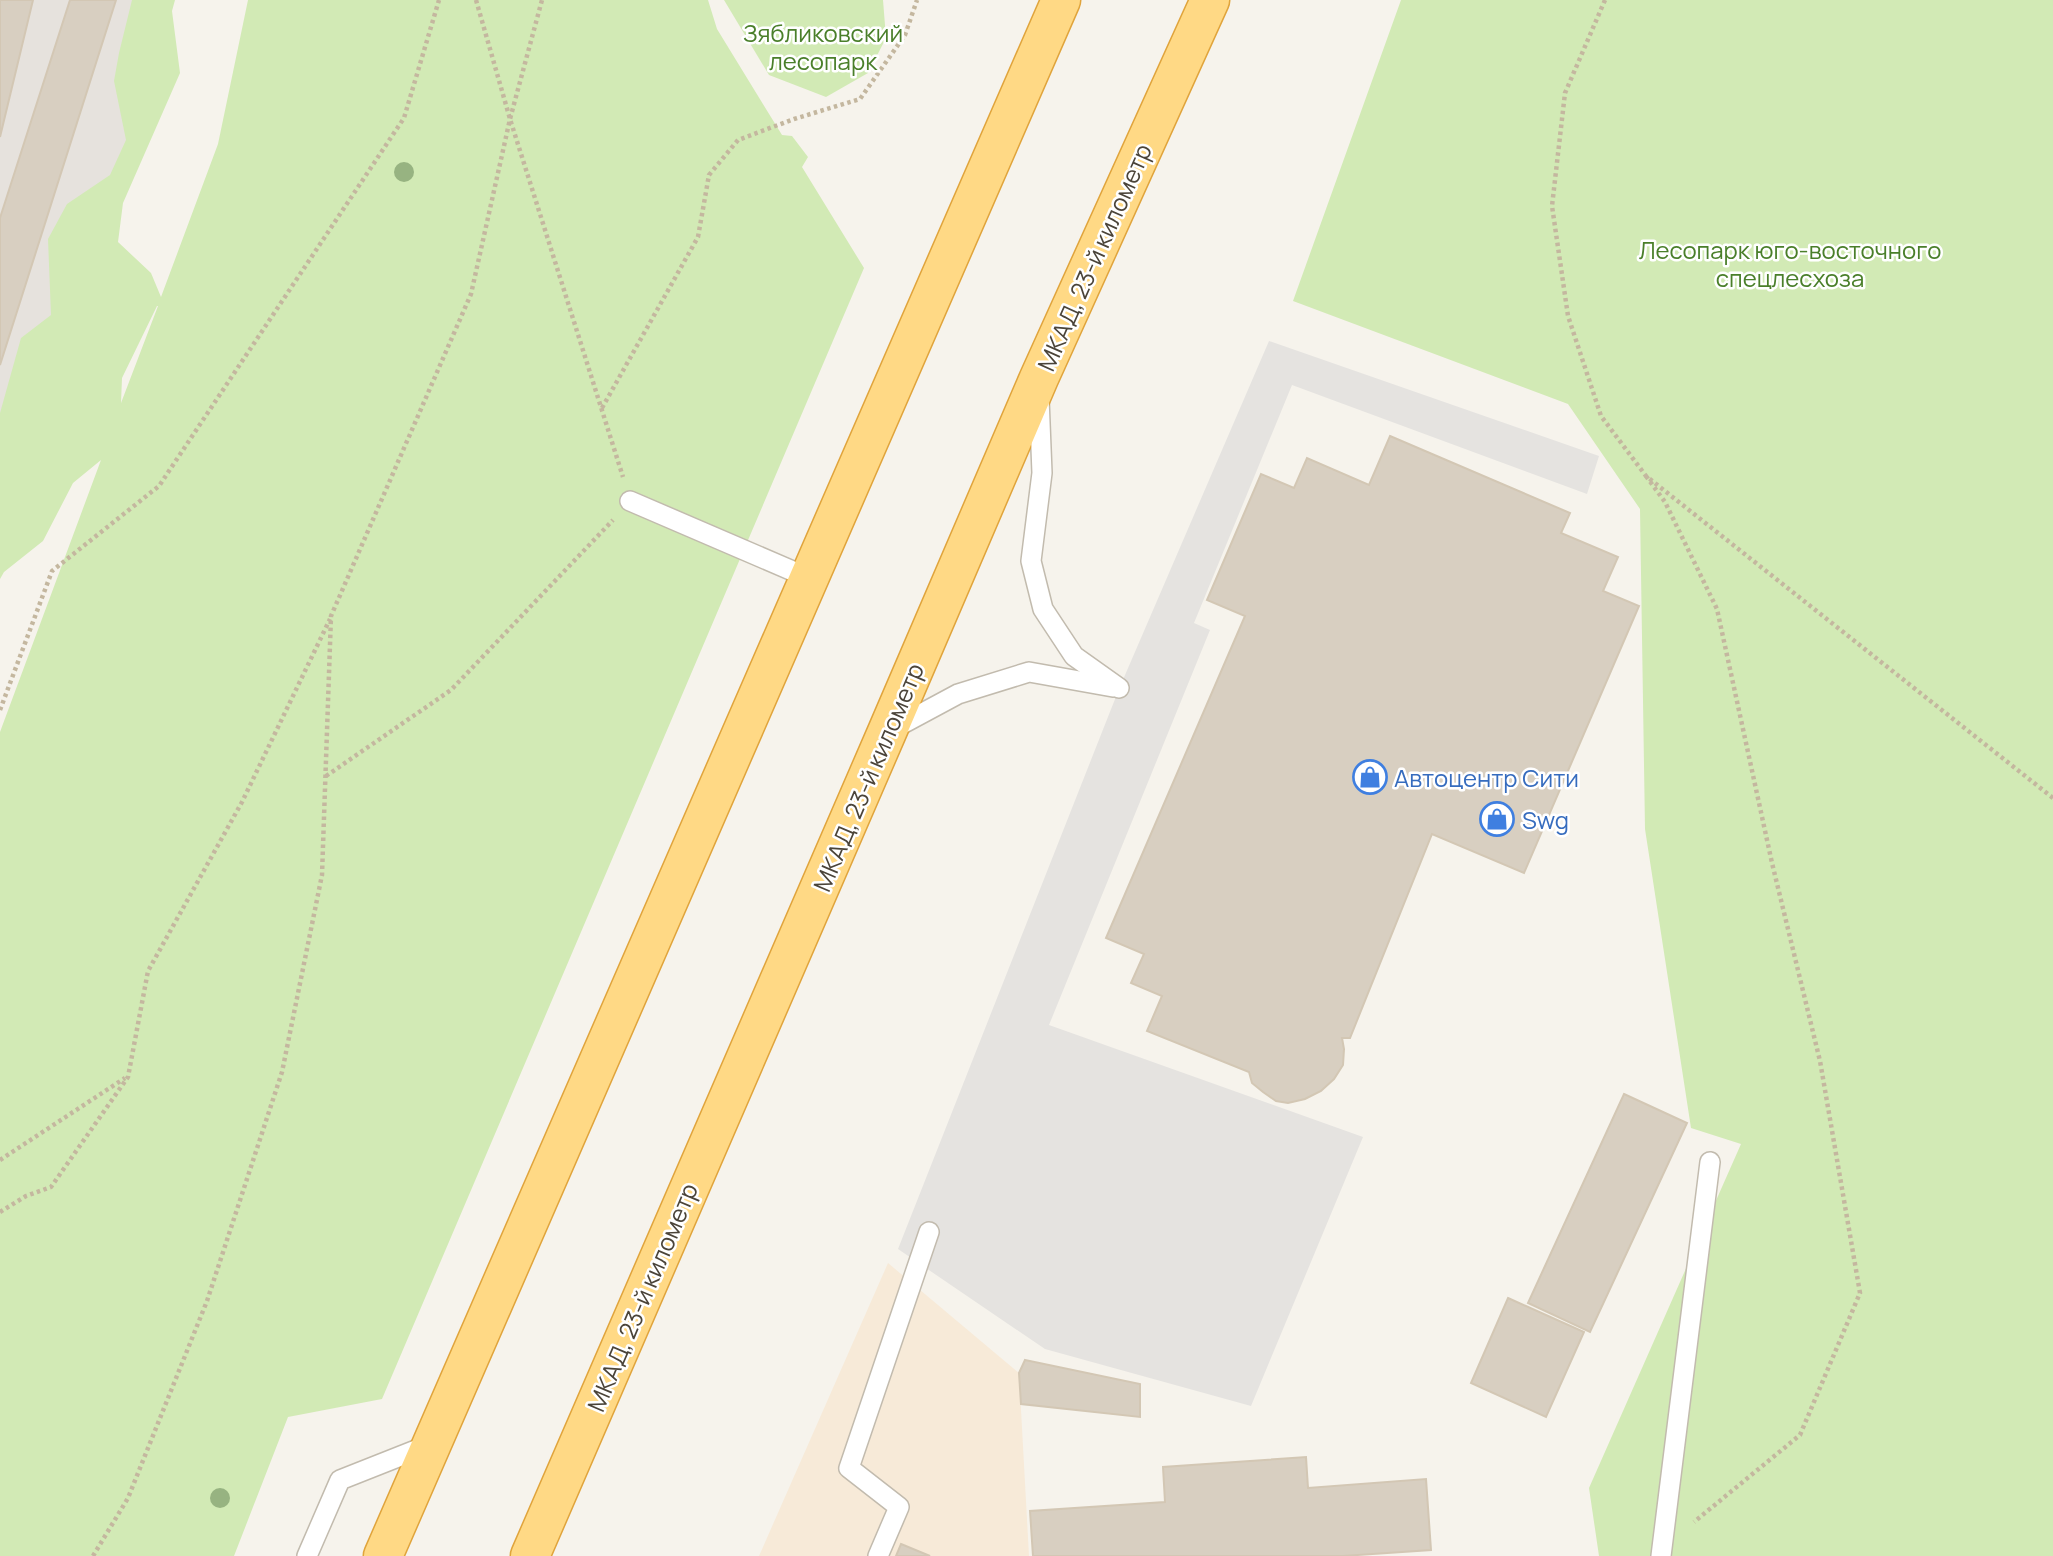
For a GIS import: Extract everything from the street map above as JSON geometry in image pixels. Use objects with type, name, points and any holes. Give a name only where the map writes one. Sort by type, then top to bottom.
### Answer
[{"type":"highway","points":[[383,1556],[1061,0]]},
{"type":"highway","name":"МКАД, 23-й километр","points":[[530,1556],[1039,378],[1210,0]]},
{"type":"lane","points":[[887,733],[958,694],[1029,672],[1119,688],[1074,656],[1043,609],[1031,561],[1042,473],[1039,378]]},
{"type":"lane","points":[[630,501],[809,578]]},
{"type":"lane","points":[[1661,1556],[1710,1162]]},
{"type":"lane","points":[[878,1556],[899,1507],[849,1468],[929,1232]]},
{"type":"lane","points":[[307,1556],[340,1480],[432,1443]]},
{"type":"path","points":[[0,710],[52,570],[159,486],[404,118],[439,0]]},
{"type":"path","points":[[326,776],[451,690],[630,501],[510,119],[476,0]]},
{"type":"path","points":[[0,1212],[26,1196],[51,1187],[128,1077],[148,971],[242,802],[331,616],[471,294],[510,119],[542,0]]},
{"type":"path","points":[[601,409],[698,237],[709,175],[738,141],[794,119],[860,99],[905,35],[917,0]]},
{"type":"path","points":[[1605,0],[1565,93],[1552,206],[1568,316],[1601,416],[1665,502],[1717,609],[1772,863],[1820,1061],[1860,1293],[1800,1435],[1686,1528]]},
{"type":"path","points":[[1646,476],[2053,798]]},
{"type":"path","points":[[93,1556],[128,1498],[207,1301],[282,1072],[322,875],[331,616]]},
{"type":"path","points":[[0,1160],[128,1077]]},
{"type":"shaded area","points":[[0,0],[170,0],[141,138],[0,529]]},
{"type":"shaded area","points":[[1269,341],[1599,456],[1587,494],[1292,385],[1194,623],[1210,630],[1049,1025],[1363,1137],[1251,1406],[1045,1349],[898,1249],[1119,689]]},
{"type":"shaded area","points":[[888,1263],[1019,1373],[1029,1556],[759,1556]]},
{"type":"green space","points":[[132,0],[175,0],[172,11],[180,73],[123,203],[118,242],[151,273],[161,297],[218,144],[248,0],[708,0],[717,29],[782,135],[792,136],[808,157],[802,167],[864,268],[382,1399],[288,1417],[234,1556],[0,1556],[0,732],[101,460],[73,483],[43,541],[4,572],[0,579],[0,413],[21,338],[51,315],[48,239],[67,204],[110,175],[126,140],[114,81]],"holes":[[[158,306],[121,403],[122,378]]]},
{"type":"green space","name":"Зябликовский лесопарк","points":[[724,0],[883,0],[886,38],[868,73],[826,97],[769,75]]},
{"type":"green space","name":"Лесопарк юго-восточного спецлесхоза","points":[[1401,0],[2053,0],[2053,1556],[1599,1556],[1589,1488],[1741,1144],[1691,1128],[1645,829],[1640,509],[1568,404],[1293,301]]},
{"type":"building","points":[[0,0],[33,0],[0,137]]},
{"type":"building","points":[[70,0],[116,0],[0,365],[0,218]]},
{"type":"building","name":"Автоцентр Сити","points":[[1390,436],[1570,513],[1561,533],[1618,557],[1603,591],[1639,606],[1524,873],[1432,834],[1350,1038],[1342,1038],[1343,1065],[1334,1079],[1321,1091],[1288,1103],[1276,1101],[1263,1092],[1252,1083],[1249,1072],[1147,1031],[1162,996],[1131,983],[1144,954],[1106,938],[1245,616],[1207,600],[1261,474],[1294,488],[1307,458],[1369,485]]},
{"type":"building","points":[[1624,1094],[1687,1123],[1590,1332],[1528,1303]]},
{"type":"building","points":[[1508,1298],[1584,1332],[1546,1417],[1471,1383]]},
{"type":"building","points":[[1025,1360],[1140,1384],[1140,1417],[1021,1404],[1019,1373]]},
{"type":"building","points":[[1306,1457],[1308,1488],[1426,1479],[1431,1550],[1343,1556],[1033,1556],[1030,1511],[1165,1502],[1163,1467]]},
{"type":"building","points":[[901,1544],[930,1556],[896,1556]]},
{"type":"place","name":"Автоцентр Сити","points":[[1370,777]]},
{"type":"place","name":"Swg","points":[[1497,819]]}]
